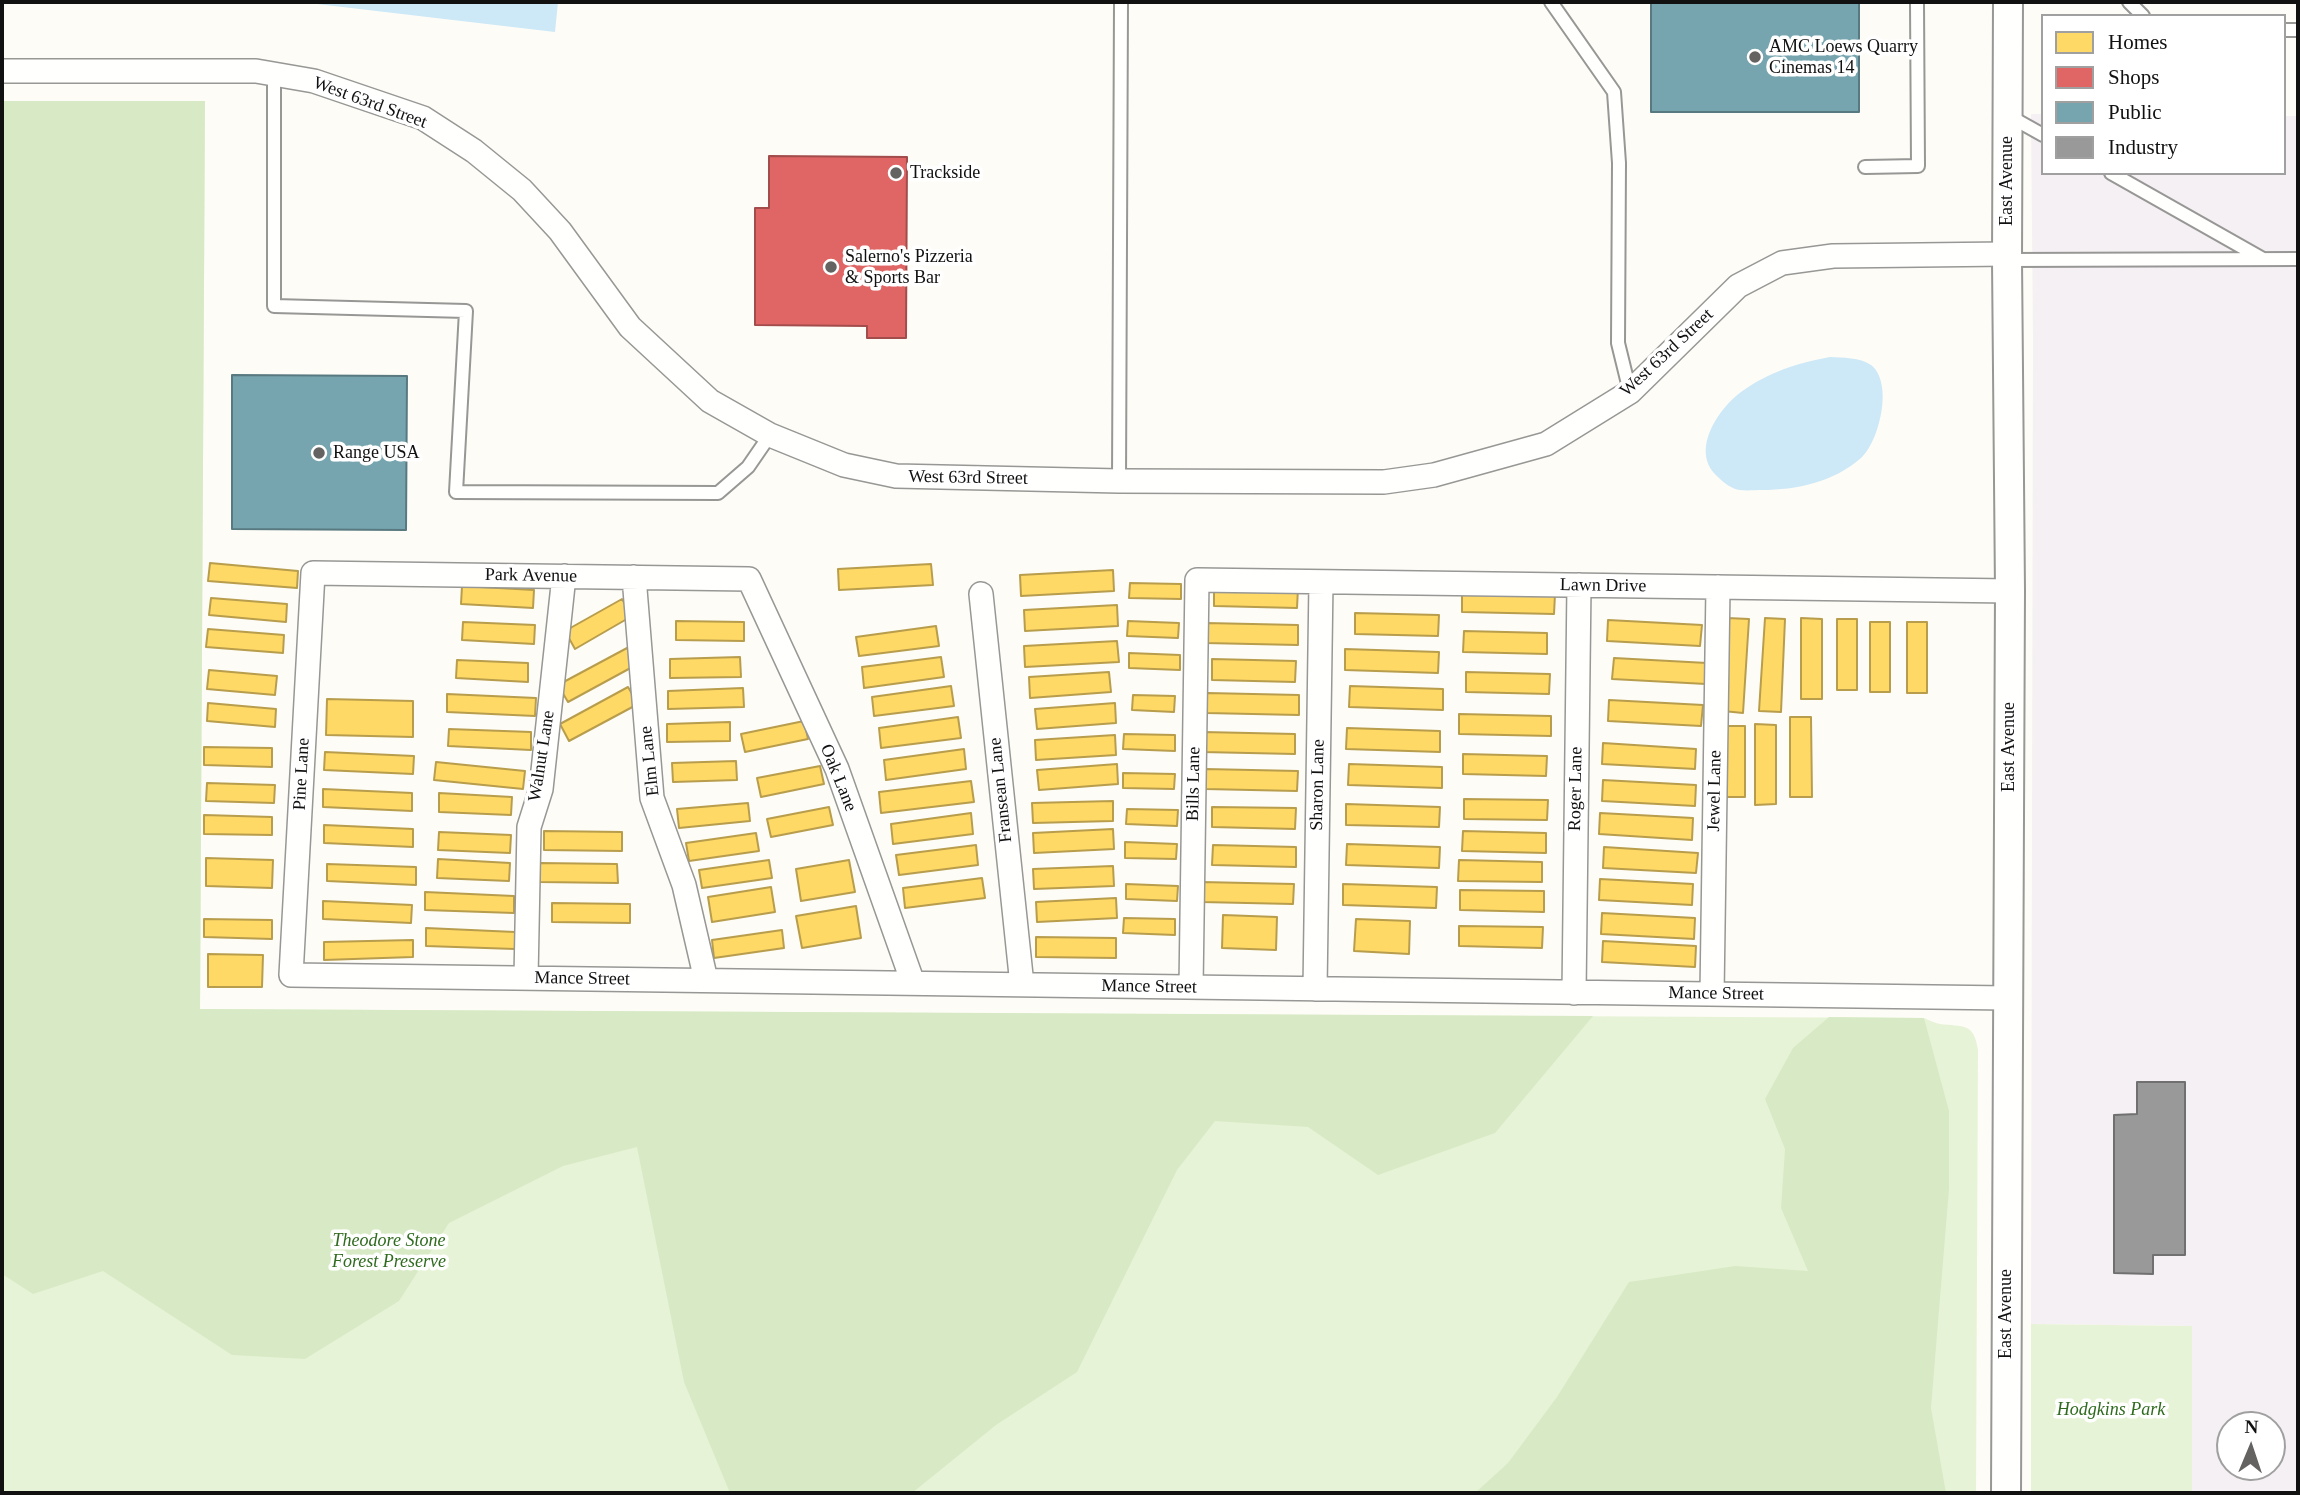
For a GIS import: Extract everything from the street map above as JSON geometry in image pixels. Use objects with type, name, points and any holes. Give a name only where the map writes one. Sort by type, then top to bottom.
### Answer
[{"type":"street","name":"East Avenue","points":[[2006,1493],[2010,591],[2008,2]]},
{"type":"street","name":"West 63rd Street","points":[[2,71],[256,71],[314,81],[423,118],[474,151],[522,190],[560,231],[630,327],[710,401],[770,435],[844,465],[895,476],[1119,481],[1384,482],[1434,475],[1546,444],[1630,393],[1738,286],[1782,264],[1833,256],[2007,257]]},
{"type":"street","name":"Park Avenue","points":[[313,573],[750,579]]},
{"type":"street","name":"Pine Lane","points":[[291,975],[313,573]]},
{"type":"street","name":"Walnut Lane","points":[[526,978],[529,827],[541,789],[564,576]]},
{"type":"street","name":"Elm Lane","points":[[634,577],[652,798],[684,885],[706,980]]},
{"type":"street","name":"Oak Lane","points":[[750,579],[837,769],[913,984]]},
{"type":"street","name":"Lawn Drive","points":[[1197,580],[2010,591]]},
{"type":"street","name":"Bills Lane","points":[[1191,987],[1197,580]]},
{"type":"street","name":"Sharon Lane","points":[[1315,989],[1321,582]]},
{"type":"street","name":"Roger Lane","points":[[1574,993],[1579,585]]},
{"type":"street","name":"Jewel Lane","points":[[1712,995],[1718,587]]},
{"type":"street","name":"Fransean Lane","points":[[981,594],[1022,985]]},
{"type":"street","name":"Mance Street","points":[[291,975],[2007,998]]},
{"type":"lane","points":[[1119,481],[1121,2]]},
{"type":"lane","points":[[1551,2],[1614,92],[1619,163],[1618,342],[1630,393]]},
{"type":"lane","points":[[1865,167],[1917,166],[1917,2]]},
{"type":"lane","points":[[274,74],[274,306],[466,311],[456,492],[718,493],[748,467],[770,435]]},
{"type":"lane","points":[[2008,115],[2041,134]]},
{"type":"lane","points":[[2115,175],[2266,261]]},
{"type":"lane","points":[[2007,257],[2266,261],[2298,259]]},
{"type":"shaded area","points":[[2031,114],[2041,114],[2041,175],[2286,175],[2286,116],[2298,116],[2298,1493],[2192,1493],[2192,1326],[2031,1324]]},
{"type":"green space","name":"Theodore Stone Forest Preserve","points":[[2,101],[205,101],[200,1009],[1924,1018],[1940,1024],[1961,1026],[1974,1035],[1978,1050],[1976,1493],[2,1493]]},
{"type":"green space","points":[[2,101],[205,101],[200,1009],[1593,1016],[1495,1133],[1378,1175],[1308,1127],[1215,1121],[1177,1170],[1077,1372],[996,1425],[912,1493],[730,1493],[684,1382],[637,1147],[563,1166],[449,1223],[399,1301],[305,1359],[232,1355],[103,1271],[33,1294],[2,1274]]},
{"type":"green space","points":[[1829,1017],[1924,1018],[1949,1111],[1949,1189],[1931,1408],[1946,1493],[1475,1493],[1508,1463],[1557,1397],[1629,1282],[1735,1266],[1808,1271],[1781,1208],[1785,1149],[1765,1099],[1793,1048]]},
{"type":"green space","name":"Hodgkins Park","points":[[2031,1324],[2192,1326],[2192,1493],[2031,1493]]},
{"type":"water","points":[[300,2],[558,2],[555,32]]},
{"type":"water","points":[[1830,357],[1867,362],[1878,374],[1882,385],[1883,398],[1878,426],[1868,450],[1861,458],[1827,479],[1775,490],[1740,490],[1720,479],[1710,467],[1706,444],[1716,420],[1732,400],[1773,374],[1795,365]]},
{"type":"building: Homes","points":[[210,563],[298,571],[297,588],[208,581]]},
{"type":"building: Homes","points":[[931,564],[933,585],[839,590],[838,569]]},
{"type":"building: Homes","points":[[1113,570],[1114,591],[1021,596],[1020,575]]},
{"type":"building: Homes","points":[[1130,583],[1181,584],[1181,599],[1129,598]]},
{"type":"building: Homes","points":[[462,586],[534,590],[533,608],[461,604]]},
{"type":"building: Homes","points":[[1214,586],[1298,588],[1297,608],[1214,606]]},
{"type":"building: Homes","points":[[1462,592],[1555,594],[1554,614],[1462,612]]},
{"type":"building: Homes","points":[[211,598],[287,604],[286,622],[209,615]]},
{"type":"building: Homes","points":[[622,599],[632,616],[575,649],[565,631]]},
{"type":"building: Homes","points":[[1117,605],[1118,626],[1025,631],[1024,610]]},
{"type":"building: Homes","points":[[1355,613],[1439,615],[1438,636],[1355,634]]},
{"type":"building: Homes","points":[[1727,618],[1749,619],[1743,713],[1723,711]]},
{"type":"building: Homes","points":[[1765,618],[1785,619],[1781,712],[1759,711]]},
{"type":"building: Homes","points":[[1801,618],[1822,619],[1822,699],[1801,699]]},
{"type":"building: Homes","points":[[1837,619],[1857,619],[1857,690],[1837,690]]},
{"type":"building: Homes","points":[[1608,620],[1702,625],[1700,646],[1607,641]]},
{"type":"building: Homes","points":[[676,621],[744,622],[744,641],[676,640]]},
{"type":"building: Homes","points":[[1128,621],[1179,623],[1178,638],[1127,636]]},
{"type":"building: Homes","points":[[463,622],[535,625],[534,644],[462,640]]},
{"type":"building: Homes","points":[[1870,622],[1890,622],[1890,692],[1870,692]]},
{"type":"building: Homes","points":[[1907,622],[1927,622],[1927,693],[1907,693]]},
{"type":"building: Homes","points":[[1206,623],[1298,625],[1298,645],[1205,643]]},
{"type":"building: Homes","points":[[936,626],[939,646],[859,656],[856,637]]},
{"type":"building: Homes","points":[[208,629],[284,635],[283,653],[206,647]]},
{"type":"building: Homes","points":[[1464,631],[1547,633],[1547,654],[1463,652]]},
{"type":"building: Homes","points":[[1117,641],[1119,662],[1025,667],[1024,646]]},
{"type":"building: Homes","points":[[627,648],[636,665],[568,702],[558,685]]},
{"type":"building: Homes","points":[[1345,649],[1439,652],[1438,673],[1345,670]]},
{"type":"building: Homes","points":[[1129,653],[1180,655],[1180,670],[1129,668]]},
{"type":"building: Homes","points":[[740,657],[741,677],[670,678],[670,659]]},
{"type":"building: Homes","points":[[941,657],[944,677],[864,688],[862,667]]},
{"type":"building: Homes","points":[[1614,658],[1707,663],[1706,684],[1612,679]]},
{"type":"building: Homes","points":[[1212,659],[1296,661],[1295,682],[1212,680]]},
{"type":"building: Homes","points":[[457,660],[528,663],[528,682],[456,678]]},
{"type":"building: Homes","points":[[209,670],[277,676],[275,695],[207,689]]},
{"type":"building: Homes","points":[[1109,672],[1111,692],[1030,698],[1029,677]]},
{"type":"building: Homes","points":[[1466,672],[1550,674],[1549,694],[1466,692]]},
{"type":"building: Homes","points":[[951,686],[954,706],[874,716],[872,697]]},
{"type":"building: Homes","points":[[1350,686],[1443,689],[1443,710],[1349,707]]},
{"type":"building: Homes","points":[[628,687],[638,704],[569,741],[560,724]]},
{"type":"building: Homes","points":[[743,688],[744,707],[668,709],[668,691]]},
{"type":"building: Homes","points":[[1207,693],[1299,695],[1299,715],[1206,713]]},
{"type":"building: Homes","points":[[447,694],[536,698],[535,716],[447,712]]},
{"type":"building: Homes","points":[[1133,695],[1175,696],[1174,712],[1132,710]]},
{"type":"building: Homes","points":[[327,699],[413,701],[413,737],[326,735]]},
{"type":"building: Homes","points":[[1609,700],[1703,705],[1701,726],[1608,721]]},
{"type":"building: Homes","points":[[208,703],[276,709],[275,727],[207,721]]},
{"type":"building: Homes","points":[[1115,703],[1116,723],[1037,729],[1035,709]]},
{"type":"building: Homes","points":[[1459,714],[1551,716],[1551,736],[1459,734]]},
{"type":"building: Homes","points":[[958,717],[961,738],[881,748],[879,728]]},
{"type":"building: Homes","points":[[1790,717],[1811,717],[1812,797],[1790,797]]},
{"type":"building: Homes","points":[[804,721],[808,739],[745,752],[741,734]]},
{"type":"building: Homes","points":[[730,722],[730,741],[667,742],[667,724]]},
{"type":"building: Homes","points":[[1755,724],[1776,725],[1776,804],[1755,805]]},
{"type":"building: Homes","points":[[1724,726],[1745,726],[1745,797],[1725,797]]},
{"type":"building: Homes","points":[[1347,728],[1440,731],[1440,752],[1346,749]]},
{"type":"building: Homes","points":[[449,729],[531,732],[531,750],[448,746]]},
{"type":"building: Homes","points":[[1203,732],[1295,734],[1295,754],[1202,752]]},
{"type":"building: Homes","points":[[1124,734],[1175,735],[1175,751],[1123,749]]},
{"type":"building: Homes","points":[[1115,735],[1116,755],[1036,760],[1035,740]]},
{"type":"building: Homes","points":[[1603,743],[1696,749],[1695,769],[1602,764]]},
{"type":"building: Homes","points":[[204,747],[272,748],[272,767],[204,765]]},
{"type":"building: Homes","points":[[964,749],[966,769],[886,780],[884,760]]},
{"type":"building: Homes","points":[[325,752],[414,756],[413,774],[324,770]]},
{"type":"building: Homes","points":[[1463,754],[1547,756],[1546,776],[1463,774]]},
{"type":"building: Homes","points":[[736,761],[737,780],[673,782],[672,763]]},
{"type":"building: Homes","points":[[436,762],[525,771],[523,789],[434,780]]},
{"type":"building: Homes","points":[[1117,764],[1118,784],[1039,790],[1037,770]]},
{"type":"building: Homes","points":[[1349,764],[1442,767],[1442,788],[1348,785]]},
{"type":"building: Homes","points":[[820,766],[824,784],[761,797],[757,778]]},
{"type":"building: Homes","points":[[1205,769],[1298,771],[1297,791],[1205,789]]},
{"type":"building: Homes","points":[[1123,773],[1175,774],[1174,789],[1123,788]]},
{"type":"building: Homes","points":[[1603,780],[1696,785],[1695,806],[1602,801]]},
{"type":"building: Homes","points":[[971,781],[974,802],[881,813],[879,792]]},
{"type":"building: Homes","points":[[207,783],[275,785],[274,803],[206,801]]},
{"type":"building: Homes","points":[[323,789],[412,793],[412,811],[323,807]]},
{"type":"building: Homes","points":[[439,793],[512,797],[511,815],[439,812]]},
{"type":"building: Homes","points":[[1464,799],[1548,800],[1547,820],[1464,819]]},
{"type":"building: Homes","points":[[1113,801],[1113,821],[1033,823],[1032,803]]},
{"type":"building: Homes","points":[[748,803],[750,821],[679,828],[677,809]]},
{"type":"building: Homes","points":[[1346,804],[1440,807],[1439,827],[1346,825]]},
{"type":"building: Homes","points":[[829,807],[833,825],[771,837],[767,819]]},
{"type":"building: Homes","points":[[1212,807],[1296,808],[1295,829],[1212,827]]},
{"type":"building: Homes","points":[[1127,809],[1178,810],[1177,826],[1126,824]]},
{"type":"building: Homes","points":[[971,813],[973,834],[893,844],[891,824]]},
{"type":"building: Homes","points":[[1600,813],[1693,818],[1692,840],[1599,834]]},
{"type":"building: Homes","points":[[204,815],[272,817],[272,835],[204,834]]},
{"type":"building: Homes","points":[[324,825],[413,829],[413,847],[324,843]]},
{"type":"building: Homes","points":[[1113,829],[1114,849],[1034,853],[1033,833]]},
{"type":"building: Homes","points":[[544,831],[622,832],[622,851],[544,850]]},
{"type":"building: Homes","points":[[1463,831],[1546,833],[1546,853],[1462,851]]},
{"type":"building: Homes","points":[[439,832],[511,835],[510,853],[438,850]]},
{"type":"building: Homes","points":[[756,833],[759,851],[689,861],[686,843]]},
{"type":"building: Homes","points":[[1125,842],[1177,844],[1176,859],[1125,858]]},
{"type":"building: Homes","points":[[1347,844],[1440,847],[1439,868],[1346,865]]},
{"type":"building: Homes","points":[[976,845],[978,865],[899,875],[896,855]]},
{"type":"building: Homes","points":[[1213,845],[1296,847],[1296,867],[1212,865]]},
{"type":"building: Homes","points":[[1604,847],[1698,853],[1696,873],[1603,868]]},
{"type":"building: Homes","points":[[206,858],[273,860],[272,888],[206,886]]},
{"type":"building: Homes","points":[[438,859],[510,863],[509,881],[437,878]]},
{"type":"building: Homes","points":[[769,860],[772,878],[702,888],[699,870]]},
{"type":"building: Homes","points":[[849,860],[855,892],[801,901],[796,869]]},
{"type":"building: Homes","points":[[1459,860],[1542,862],[1542,882],[1458,881]]},
{"type":"building: Homes","points":[[540,863],[617,864],[618,883],[539,882]]},
{"type":"building: Homes","points":[[327,864],[416,867],[416,885],[327,881]]},
{"type":"building: Homes","points":[[1113,866],[1114,886],[1034,889],[1033,869]]},
{"type":"building: Homes","points":[[982,878],[985,898],[905,908],[903,888]]},
{"type":"building: Homes","points":[[1600,879],[1693,884],[1692,905],[1599,900]]},
{"type":"building: Homes","points":[[1201,882],[1294,884],[1293,904],[1201,902]]},
{"type":"building: Homes","points":[[1126,884],[1178,886],[1177,901],[1126,899]]},
{"type":"building: Homes","points":[[1343,884],[1437,887],[1436,908],[1343,905]]},
{"type":"building: Homes","points":[[771,887],[775,912],[712,922],[708,897]]},
{"type":"building: Homes","points":[[1460,890],[1544,891],[1544,912],[1460,910]]},
{"type":"building: Homes","points":[[425,892],[514,896],[514,913],[425,910]]},
{"type":"building: Homes","points":[[1116,898],[1117,918],[1037,922],[1036,902]]},
{"type":"building: Homes","points":[[323,901],[412,905],[411,923],[323,919]]},
{"type":"building: Homes","points":[[552,903],[630,904],[630,923],[552,922]]},
{"type":"building: Homes","points":[[856,906],[861,938],[802,948],[796,916]]},
{"type":"building: Homes","points":[[1602,913],[1695,918],[1694,939],[1601,934]]},
{"type":"building: Homes","points":[[1223,915],[1277,917],[1276,950],[1222,948]]},
{"type":"building: Homes","points":[[1124,918],[1175,919],[1175,935],[1123,933]]},
{"type":"building: Homes","points":[[204,919],[272,920],[272,939],[204,937]]},
{"type":"building: Homes","points":[[1356,919],[1410,921],[1409,954],[1354,951]]},
{"type":"building: Homes","points":[[1459,926],[1543,927],[1542,948],[1459,946]]},
{"type":"building: Homes","points":[[426,928],[515,932],[515,949],[426,946]]},
{"type":"building: Homes","points":[[782,930],[784,948],[714,958],[712,940]]},
{"type":"building: Homes","points":[[1036,937],[1116,938],[1116,958],[1036,957]]},
{"type":"building: Homes","points":[[413,940],[413,957],[324,960],[324,942]]},
{"type":"building: Homes","points":[[1603,941],[1696,946],[1695,967],[1602,962]]},
{"type":"building: Homes","points":[[208,954],[263,955],[262,987],[208,987]]},
{"type":"building: Shops","name":"Salerno's Pizzeria & Sports Bar","points":[[769,156],[907,157],[906,338],[867,338],[867,326],[755,325],[755,208],[769,208]]},
{"type":"building: Public","name":"AMC Loews Quarry Cinemas 14","points":[[1651,2],[1859,2],[1859,112],[1651,112]]},
{"type":"building: Public","name":"Range USA","points":[[232,375],[407,376],[406,530],[232,529]]},
{"type":"building: Industry","points":[[2137,1082],[2185,1082],[2185,1255],[2153,1255],[2153,1274],[2114,1273],[2114,1115],[2137,1114]]},
{"type":"place","name":"AMC Loews Quarry Cinemas 14","points":[[1755,57]]},
{"type":"place","name":"Trackside","points":[[896,173]]},
{"type":"place","name":"Salerno's Pizzeria & Sports Bar","points":[[831,267]]},
{"type":"place","name":"Range USA","points":[[319,453]]}]
